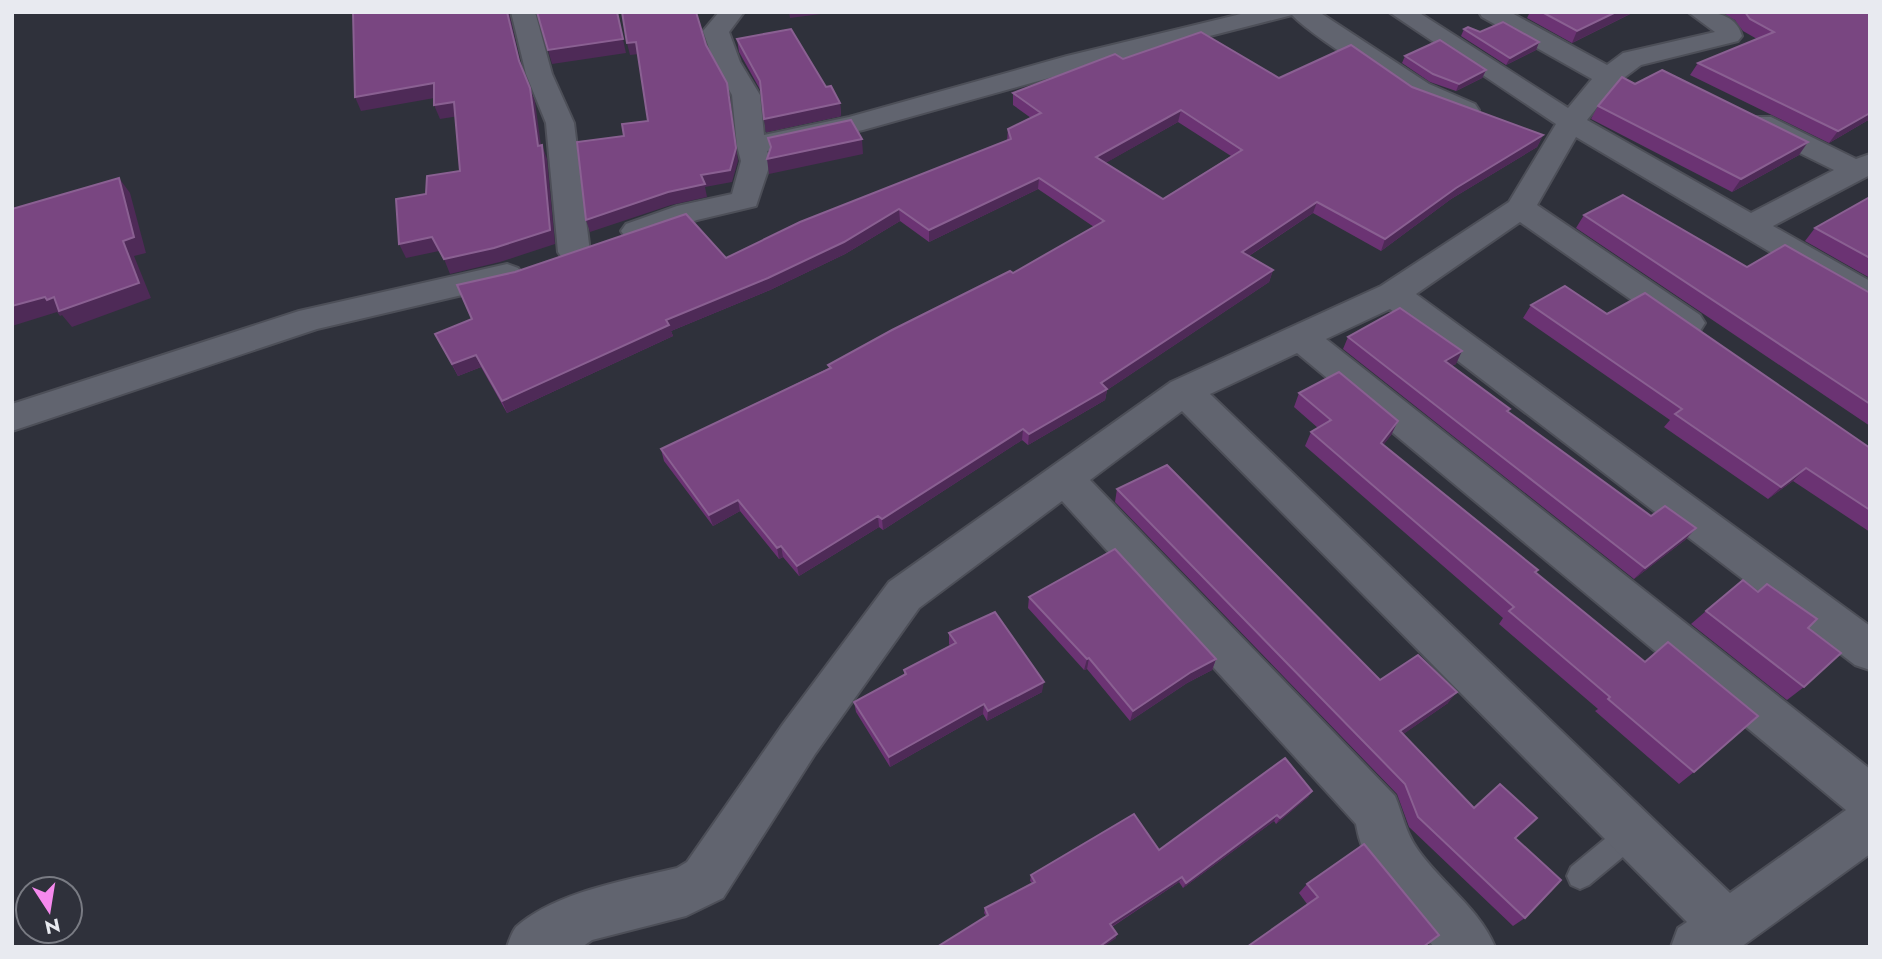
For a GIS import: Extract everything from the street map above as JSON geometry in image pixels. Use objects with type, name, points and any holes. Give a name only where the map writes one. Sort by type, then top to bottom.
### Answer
[{"type":"street","points":[[523,12],[539,74],[560,123],[552,259]]},
{"type":"street","points":[[12,418],[311,319],[508,274],[688,213],[745,200],[755,161],[746,95],[726,62],[716,30],[732,12]]},
{"type":"street","points":[[751,146],[853,124],[1248,16],[1281,12]]},
{"type":"street","points":[[1302,12],[1419,90],[1492,120]]},
{"type":"street","points":[[1401,12],[1556,133],[1751,226],[1870,296]]},
{"type":"street","points":[[1491,12],[1608,77]]},
{"type":"street","points":[[533,947],[583,917],[686,891],[705,880],[799,739],[904,595],[1185,391],[1393,294],[1520,208],[1556,133],[1608,77],[1632,59],[1728,36],[1727,28],[1700,12]]},
{"type":"street","points":[[1632,59],[1669,78]]},
{"type":"street","points":[[1731,109],[1863,167]]},
{"type":"street","points":[[1751,226],[1863,167]]},
{"type":"street","points":[[1520,208],[1712,340]]},
{"type":"street","points":[[1393,294],[1870,651]]},
{"type":"street","points":[[1185,391],[1632,833],[1712,936],[1867,823],[1299,336]]},
{"type":"street","points":[[1065,478],[1378,813],[1383,840],[1401,869],[1469,947]]},
{"type":"lane","points":[[1580,876],[1632,833]]},
{"type":"building","points":[[353,12],[507,12],[519,61],[530,88],[538,146],[542,145],[550,230],[494,248],[444,259],[432,237],[399,244],[396,199],[426,194],[427,176],[460,171],[454,102],[434,105],[434,83],[355,97]]},
{"type":"building","points":[[537,12],[617,12],[623,39],[548,50]]},
{"type":"building","points":[[622,12],[696,12],[706,45],[727,83],[736,148],[730,170],[701,175],[705,184],[668,192],[586,220],[577,142],[624,136],[622,124],[648,121],[636,42],[627,43]]},
{"type":"building","points":[[1542,12],[1616,12],[1577,31]]},
{"type":"building","points":[[1745,12],[1870,12],[1870,113],[1838,131],[1698,63],[1774,32],[1750,19]]},
{"type":"building","points":[[1503,22],[1539,42],[1510,58],[1464,29],[1468,27],[1480,32]]},
{"type":"building","points":[[791,29],[826,87],[831,86],[840,103],[764,119],[760,81],[737,39]]},
{"type":"building","points":[[1201,32],[1279,78],[1351,45],[1412,87],[1543,135],[1456,188],[1385,239],[1317,202],[1242,252],[1273,270],[1101,383],[1107,389],[1029,434],[1023,429],[882,519],[878,516],[797,566],[781,546],[777,548],[738,500],[709,515],[661,449],[831,368],[828,365],[892,330],[1010,271],[1013,273],[1104,221],[1039,178],[929,230],[899,209],[844,242],[768,278],[666,320],[669,325],[502,401],[476,355],[452,364],[435,334],[472,319],[457,285],[515,272],[686,214],[726,258],[800,222],[1011,139],[1008,129],[1041,113],[1013,93],[1115,54],[1123,59]],"holes":[[[1181,110],[1242,150],[1163,199],[1096,157]]]},
{"type":"building","points":[[1440,40],[1486,70],[1459,84],[1433,74],[1405,56]]},
{"type":"building","points":[[1662,70],[1808,142],[1741,179],[1598,106],[1622,77],[1635,84]]},
{"type":"building","points":[[851,120],[862,139],[767,159],[771,147],[768,138]]},
{"type":"building","points":[[119,178],[134,237],[123,241],[139,283],[59,311],[54,297],[12,306],[12,209]]},
{"type":"building","points":[[1623,195],[1747,267],[1785,245],[1870,293],[1870,404],[1584,215]]},
{"type":"building","points":[[1870,197],[1870,258],[1815,228]]},
{"type":"building","points":[[1565,286],[1607,314],[1645,293],[1870,448],[1870,510],[1806,468],[1781,487],[1675,414],[1682,409],[1531,305]]},
{"type":"building","points":[[1400,308],[1462,351],[1445,361],[1510,409],[1507,411],[1651,516],[1665,506],[1696,528],[1645,568],[1348,337]]},
{"type":"building","points":[[1339,372],[1398,421],[1381,443],[1538,570],[1535,572],[1645,662],[1668,642],[1758,716],[1694,772],[1509,611],[1514,607],[1311,432],[1331,420],[1299,393]]},
{"type":"building","points":[[1167,465],[1380,680],[1418,655],[1457,692],[1400,731],[1474,808],[1500,784],[1537,818],[1515,838],[1561,880],[1525,918],[1418,817],[1405,784],[1117,489]]},
{"type":"building","points":[[1115,549],[1216,659],[1191,672],[1133,711],[1089,658],[1087,659],[1029,597]]},
{"type":"building","points":[[1743,580],[1758,592],[1767,584],[1817,619],[1808,628],[1841,653],[1804,687],[1706,611]]},
{"type":"building","points":[[995,612],[1044,682],[988,711],[984,704],[889,757],[854,702],[906,674],[904,670],[956,643],[949,633]]},
{"type":"building","points":[[1285,758],[1312,791],[1280,818],[1277,815],[1186,883],[1182,877],[1110,924],[1117,934],[1099,947],[937,947],[988,915],[985,908],[1035,882],[1031,875],[1134,814],[1159,850]]},
{"type":"building","points":[[1364,844],[1439,935],[1423,947],[1247,947],[1318,897],[1307,884]]}]
